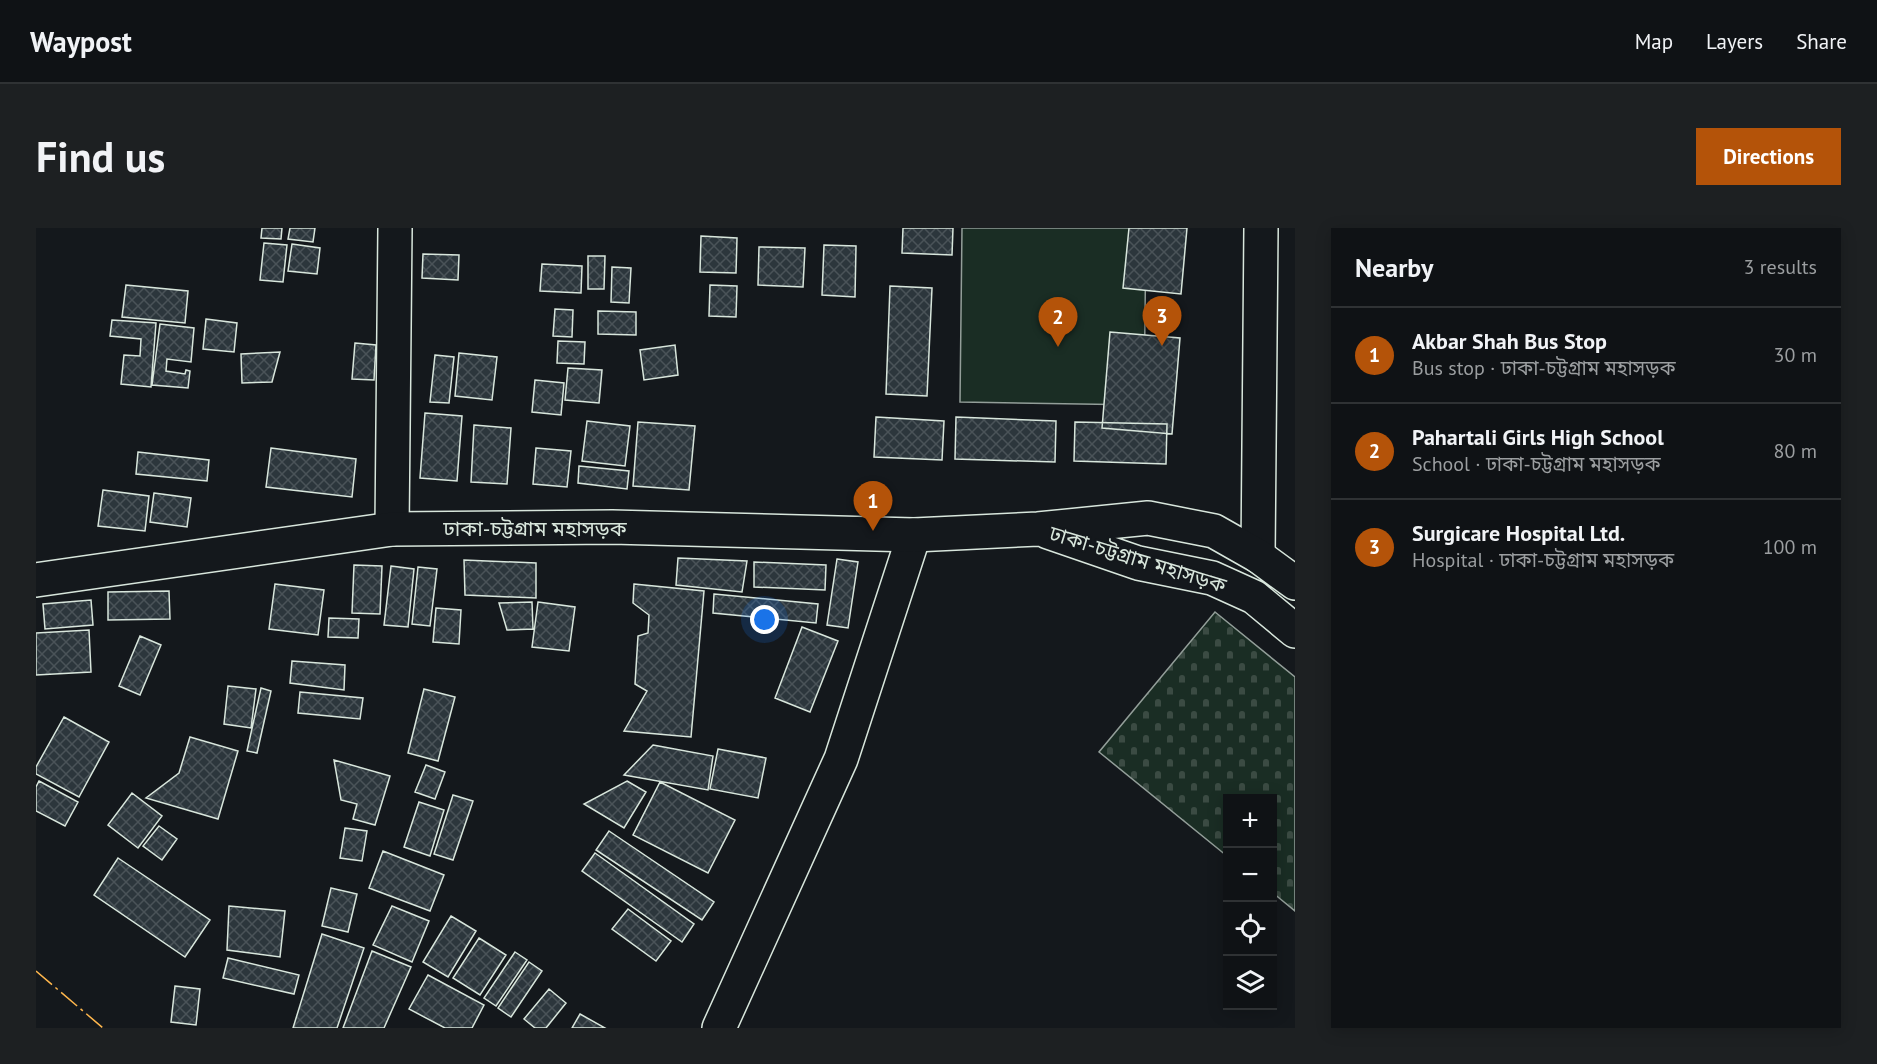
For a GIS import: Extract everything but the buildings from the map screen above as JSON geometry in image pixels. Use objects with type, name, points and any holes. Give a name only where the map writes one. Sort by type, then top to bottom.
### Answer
[{"type":"main road","points":[[392,529],[395,228]]},
{"type":"main road","points":[[1258,556],[1261,228]]},
{"type":"main road","name":"ঢাকা-চট্টগ্রাম মহাসড়ক","points":[[36,580],[392,529],[612,527],[914,535],[1038,529],[1148,518],[1214,531],[1258,556],[1295,583]]},
{"type":"main road","name":"ঢাকা-চট্টগ্রাম মহাসড়ক","points":[[1038,529],[1138,563],[1212,578],[1254,597],[1295,632]]},
{"type":"main road","points":[[719,1028],[841,759],[914,535]]},
{"type":"green space","points":[[962,228],[1146,228],[1144,405],[960,402]]},
{"type":"green space","points":[[1215,612],[1295,677],[1295,911],[1277,896],[1277,794],[1223,794],[1223,853],[1099,752]]},
{"type":"power","points":[[36,971],[103,1028]]},
{"type":"place","name":"Surgicare Hospital Ltd.","points":[[1162,346]]},
{"type":"place","name":"Pahartali Girls High School","points":[[1058,347]]},
{"type":"place","name":"Akbar Shah Bus Stop","points":[[873,531]]}]
